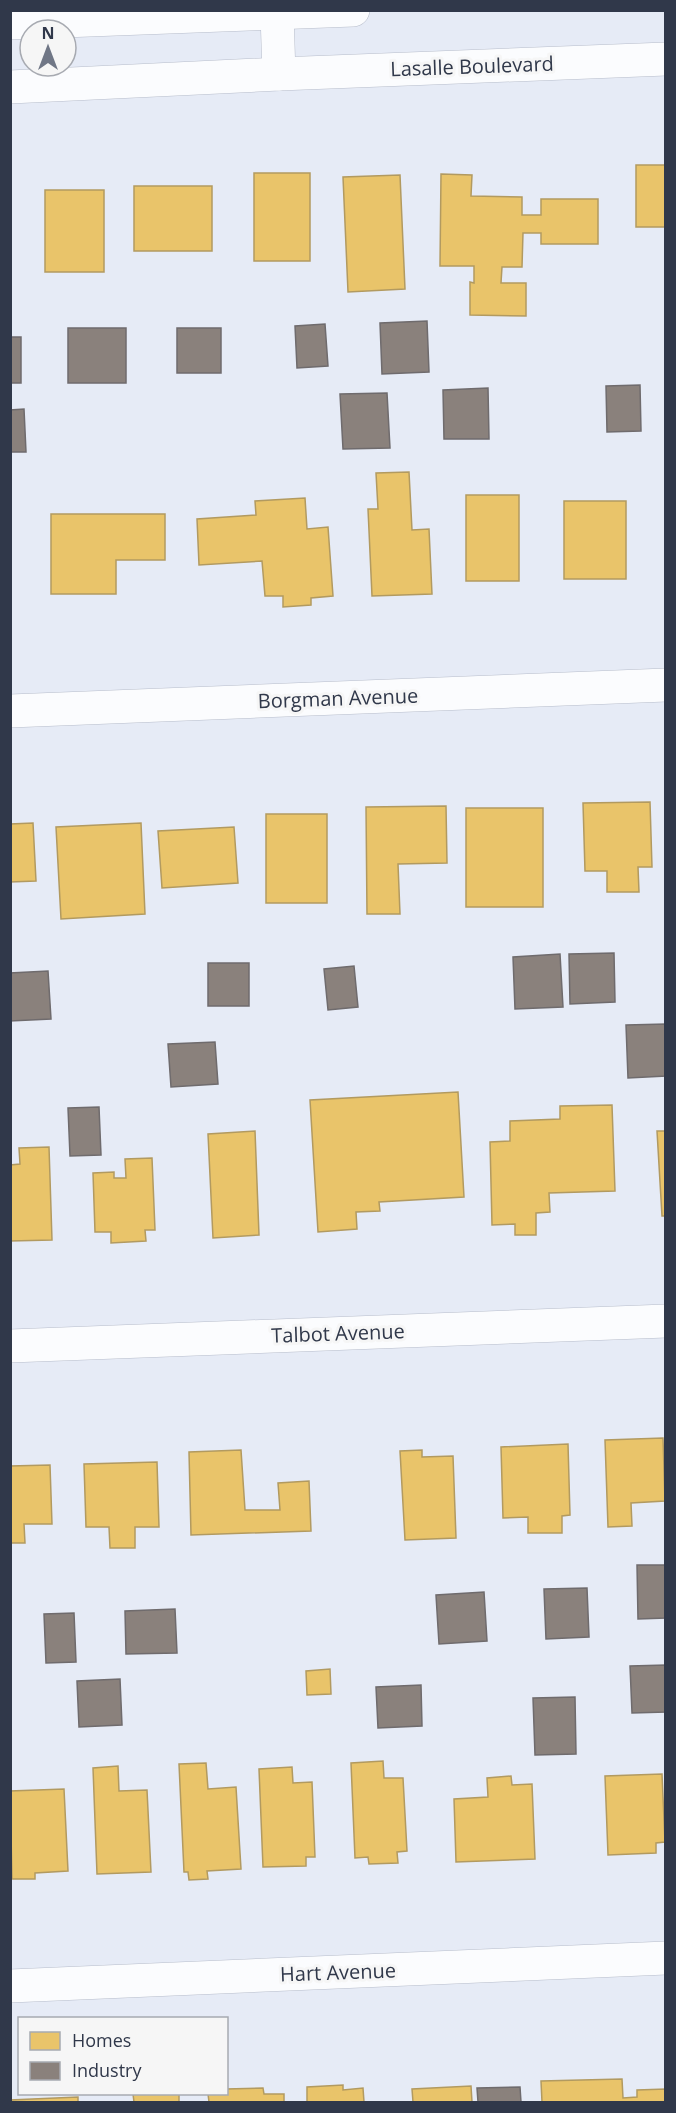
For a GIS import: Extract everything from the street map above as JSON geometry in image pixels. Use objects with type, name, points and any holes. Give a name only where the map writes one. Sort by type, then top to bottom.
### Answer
[{"type":"street","points":[[10,23],[353,10]]},
{"type":"street","points":[[277,14],[279,74]]},
{"type":"street","name":"Lasalle Boulevard","points":[[10,87],[666,59]]},
{"type":"street","name":"Borgman Avenue","points":[[10,711],[666,685]]},
{"type":"street","name":"Talbot Avenue","points":[[10,1346],[666,1321]]},
{"type":"street","name":"Hart Avenue","points":[[10,1986],[666,1958]]},
{"type":"building: Homes","points":[[636,165],[666,165],[666,227],[636,227]]},
{"type":"building: Homes","points":[[254,173],[310,173],[310,261],[254,261]]},
{"type":"building: Homes","points":[[441,174],[472,175],[471,196],[522,197],[522,215],[541,215],[541,199],[598,199],[598,244],[541,244],[541,233],[523,233],[522,267],[502,267],[501,283],[526,283],[526,316],[470,315],[470,282],[474,283],[474,266],[440,266]]},
{"type":"building: Homes","points":[[400,175],[405,289],[348,292],[343,177]]},
{"type":"building: Homes","points":[[134,186],[212,186],[212,251],[134,251]]},
{"type":"building: Homes","points":[[45,190],[104,190],[104,272],[45,272]]},
{"type":"building: Homes","points":[[409,472],[412,530],[429,529],[432,594],[372,596],[368,509],[378,509],[376,473]]},
{"type":"building: Homes","points":[[466,495],[519,495],[519,581],[466,581]]},
{"type":"building: Homes","points":[[305,498],[307,529],[328,527],[333,596],[311,598],[311,605],[283,607],[283,596],[265,596],[262,561],[199,565],[197,519],[256,515],[255,501]]},
{"type":"building: Homes","points":[[564,501],[626,501],[626,579],[564,579]]},
{"type":"building: Homes","points":[[51,514],[165,514],[165,560],[116,560],[116,594],[51,594]]},
{"type":"building: Homes","points":[[650,802],[652,867],[638,867],[639,892],[607,892],[607,871],[585,871],[583,803]]},
{"type":"building: Homes","points":[[446,806],[447,863],[398,864],[400,914],[367,914],[366,807]]},
{"type":"building: Homes","points":[[466,808],[543,808],[543,907],[466,907]]},
{"type":"building: Homes","points":[[266,814],[327,814],[327,903],[266,903]]},
{"type":"building: Homes","points":[[33,823],[36,881],[10,882],[10,824]]},
{"type":"building: Homes","points":[[141,823],[145,914],[61,919],[56,827]]},
{"type":"building: Homes","points":[[234,827],[238,883],[162,888],[158,831]]},
{"type":"building: Homes","points":[[458,1092],[464,1197],[379,1202],[380,1211],[356,1212],[357,1229],[318,1232],[310,1100]]},
{"type":"building: Homes","points":[[612,1105],[615,1191],[549,1193],[550,1212],[536,1213],[536,1235],[515,1235],[515,1224],[492,1225],[490,1142],[510,1141],[510,1121],[560,1119],[560,1106]]},
{"type":"building: Homes","points":[[255,1131],[259,1235],[213,1238],[208,1134]]},
{"type":"building: Homes","points":[[657,1131],[666,1131],[666,1216],[662,1216]]},
{"type":"building: Homes","points":[[49,1147],[52,1240],[10,1241],[10,1165],[20,1164],[19,1148]]},
{"type":"building: Homes","points":[[152,1158],[155,1230],[145,1230],[146,1241],[111,1243],[111,1232],[95,1232],[93,1173],[114,1172],[114,1178],[126,1178],[125,1159]]},
{"type":"building: Homes","points":[[663,1438],[665,1501],[631,1503],[632,1526],[608,1527],[605,1440]]},
{"type":"building: Homes","points":[[568,1444],[570,1515],[562,1516],[562,1533],[528,1533],[528,1517],[503,1518],[501,1447]]},
{"type":"building: Homes","points":[[241,1450],[245,1510],[280,1510],[278,1483],[309,1481],[311,1531],[191,1535],[189,1452]]},
{"type":"building: Homes","points":[[422,1450],[422,1457],[453,1456],[456,1538],[405,1540],[400,1451]]},
{"type":"building: Homes","points":[[157,1462],[159,1527],[135,1527],[135,1548],[110,1548],[109,1527],[86,1527],[84,1464]]},
{"type":"building: Homes","points":[[50,1465],[52,1524],[24,1524],[25,1543],[10,1543],[10,1466]]},
{"type":"building: Homes","points":[[330,1669],[331,1694],[307,1695],[306,1671]]},
{"type":"building: Homes","points":[[383,1761],[384,1778],[403,1778],[407,1851],[397,1852],[398,1863],[369,1864],[368,1857],[355,1858],[351,1763]]},
{"type":"building: Homes","points":[[206,1763],[208,1789],[236,1787],[241,1869],[207,1871],[208,1879],[189,1880],[188,1872],[184,1872],[179,1764]]},
{"type":"building: Homes","points":[[118,1766],[119,1791],[147,1790],[151,1872],[97,1874],[93,1768]]},
{"type":"building: Homes","points":[[292,1767],[293,1783],[312,1782],[315,1857],[306,1857],[306,1866],[263,1867],[259,1769]]},
{"type":"building: Homes","points":[[662,1774],[665,1842],[656,1843],[656,1853],[608,1855],[605,1776]]},
{"type":"building: Homes","points":[[511,1776],[512,1785],[532,1784],[535,1859],[456,1862],[454,1799],[488,1797],[487,1778]]},
{"type":"building: Homes","points":[[64,1789],[68,1871],[35,1873],[35,1879],[12,1879],[10,1791]]},
{"type":"building: Homes","points":[[622,2079],[623,2098],[637,2097],[637,2090],[666,2089],[666,2102],[542,2102],[541,2081]]},
{"type":"building: Homes","points":[[343,2085],[343,2090],[363,2088],[364,2102],[307,2102],[307,2087]]},
{"type":"building: Homes","points":[[471,2086],[472,2102],[413,2102],[412,2089]]},
{"type":"building: Homes","points":[[263,2088],[264,2094],[284,2094],[284,2102],[209,2102],[208,2095],[228,2095],[228,2089]]},
{"type":"building: Homes","points":[[133,2095],[179,2095],[179,2102],[134,2102]]},
{"type":"building: Homes","points":[[78,2097],[78,2102],[10,2102],[10,2100]]},
{"type":"building: Industry","points":[[427,321],[429,372],[382,374],[380,323]]},
{"type":"building: Industry","points":[[325,324],[328,366],[297,368],[295,326]]},
{"type":"building: Industry","points":[[68,328],[126,328],[126,383],[68,383]]},
{"type":"building: Industry","points":[[177,328],[221,328],[221,373],[177,373]]},
{"type":"building: Industry","points":[[10,337],[21,337],[21,383],[10,383]]},
{"type":"building: Industry","points":[[640,385],[641,431],[607,432],[606,386]]},
{"type":"building: Industry","points":[[488,388],[489,439],[444,439],[443,390]]},
{"type":"building: Industry","points":[[387,393],[390,448],[343,449],[340,394]]},
{"type":"building: Industry","points":[[24,409],[26,452],[10,452],[10,410]]},
{"type":"building: Industry","points":[[614,953],[615,1002],[570,1004],[569,954]]},
{"type":"building: Industry","points":[[560,954],[563,1007],[515,1009],[513,957]]},
{"type":"building: Industry","points":[[208,963],[249,963],[249,1006],[208,1006]]},
{"type":"building: Industry","points":[[354,966],[358,1007],[328,1010],[324,969]]},
{"type":"building: Industry","points":[[48,971],[51,1019],[10,1021],[10,973]]},
{"type":"building: Industry","points":[[666,1024],[666,1076],[628,1078],[626,1025]]},
{"type":"building: Industry","points":[[215,1042],[218,1084],[171,1087],[168,1044]]},
{"type":"building: Industry","points":[[99,1107],[101,1155],[70,1156],[68,1108]]},
{"type":"building: Industry","points":[[637,1565],[666,1565],[666,1618],[638,1619]]},
{"type":"building: Industry","points":[[587,1588],[589,1637],[546,1639],[544,1589]]},
{"type":"building: Industry","points":[[484,1592],[487,1641],[439,1644],[436,1595]]},
{"type":"building: Industry","points":[[175,1609],[177,1653],[126,1654],[125,1611]]},
{"type":"building: Industry","points":[[74,1613],[76,1662],[46,1663],[44,1614]]},
{"type":"building: Industry","points":[[666,1665],[666,1712],[632,1713],[630,1666]]},
{"type":"building: Industry","points":[[120,1679],[122,1725],[79,1727],[77,1681]]},
{"type":"building: Industry","points":[[421,1685],[422,1726],[378,1728],[376,1687]]},
{"type":"building: Industry","points":[[575,1697],[576,1754],[535,1755],[533,1698]]},
{"type":"building: Industry","points":[[520,2087],[521,2102],[478,2102],[477,2088]]}]
